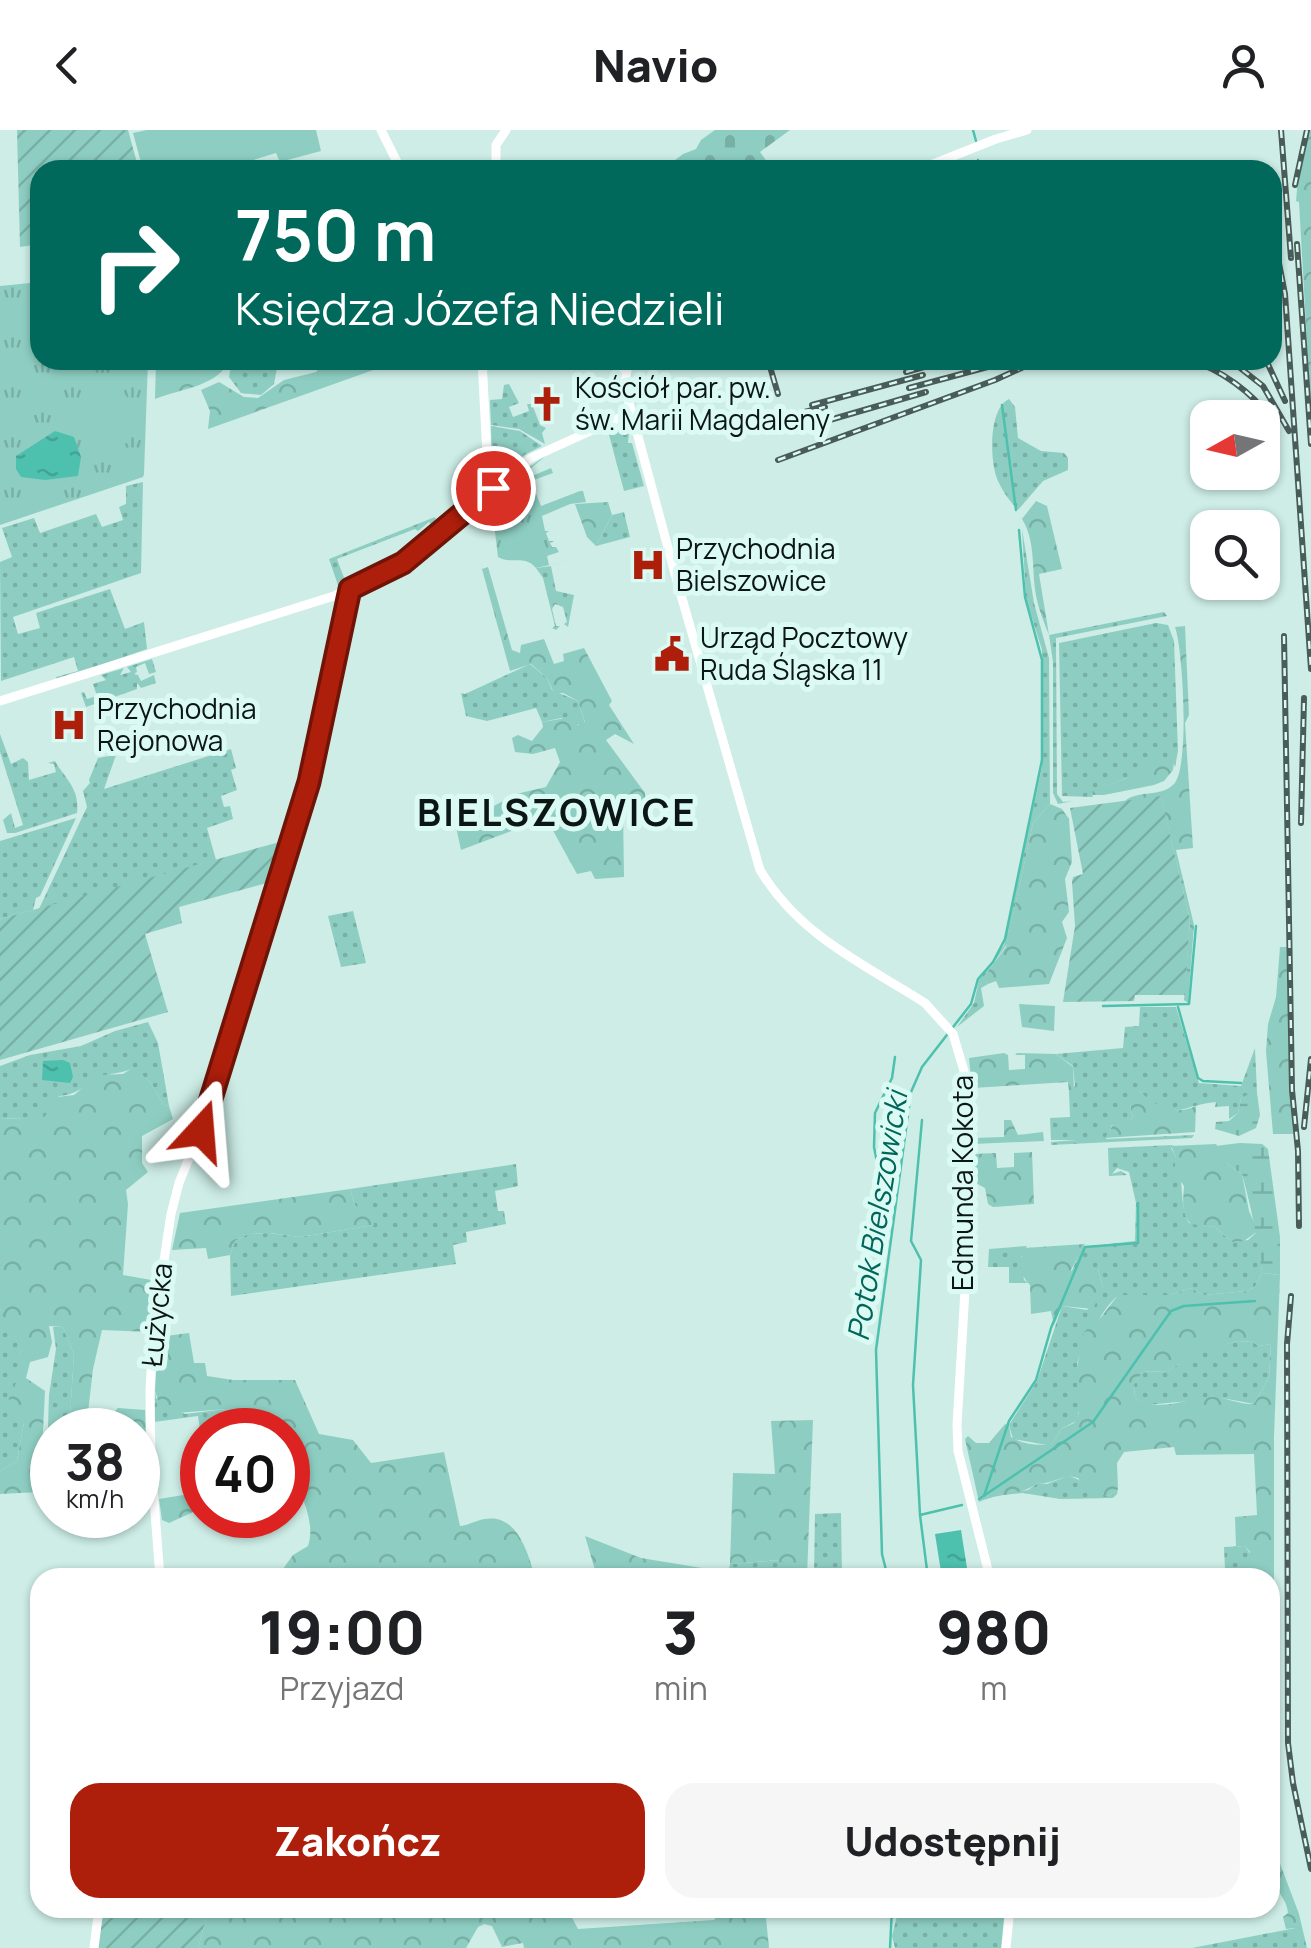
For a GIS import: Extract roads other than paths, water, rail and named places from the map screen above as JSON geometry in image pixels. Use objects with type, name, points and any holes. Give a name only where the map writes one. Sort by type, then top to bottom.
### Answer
[{"type":"street","points":[[382,130],[397,160]]},
{"type":"street","points":[[496,160],[496,145],[506,130]]},
{"type":"street","points":[[943,160],[1027,130]]},
{"type":"street","points":[[483,370],[488,474],[493,488]]},
{"type":"street","name":"Edmunda Kokota","points":[[622,370],[674,574],[760,870],[792,914],[812,932],[925,1003],[951,1030],[964,1071],[968,1210],[956,1424],[958,1452],[987,1568]]},
{"type":"street","points":[[0,701],[350,589],[403,563],[535,456],[632,412]]},
{"type":"street","points":[[615,419],[636,428]]},
{"type":"street","name":"Łużycka","points":[[159,1568],[150,1444],[151,1361],[170,1214],[210,1106],[304,798],[336,668],[350,589]]},
{"type":"street","points":[[94,1948],[98,1918]]},
{"type":"street","points":[[1006,1948],[1009,1918]]},
{"type":"water","points":[[55,431],[74,437],[81,457],[78,476],[45,480],[21,477],[16,469],[16,456]]},
{"type":"water","points":[[43,1061],[70,1063],[70,1083],[42,1080]]},
{"type":"water","points":[[961,1530],[967,1568],[940,1568],[935,1534]]},
{"type":"waterway","name":"Potok Bielszowicki","points":[[973,130],[976,141]]},
{"type":"waterway","name":"Potok Bielszowicki","points":[[1002,405],[1016,510]]},
{"type":"waterway","name":"Potok Bielszowicki","points":[[886,1568],[876,1350],[911,1092],[922,1067],[971,1004],[978,979],[1005,939],[1042,760],[1042,660],[1025,597],[1019,530]]},
{"type":"waterway","points":[[1103,1006],[1189,1004],[1196,926]]},
{"type":"waterway","points":[[1178,1007],[1198,1078],[1241,1083]]},
{"type":"waterway","points":[[881,1182],[874,1147],[875,1113],[892,1078],[895,1057]]},
{"type":"waterway","points":[[922,1120],[911,1241],[921,1260],[913,1385],[927,1568]]},
{"type":"waterway","points":[[984,1496],[1009,1421],[1036,1380],[1051,1328],[1085,1247],[1138,1243],[1138,1203]]},
{"type":"waterway","points":[[979,1499],[1093,1422],[1171,1311],[1184,1306],[1255,1301]]},
{"type":"waterway","points":[[920,1515],[962,1505]]},
{"type":"waterway","name":"Potok Bielszowicki","points":[[890,1948],[892,1918]]},
{"type":"railway","points":[[1281,130],[1291,258]]},
{"type":"railway","points":[[1295,185],[1307,130]]},
{"type":"railway","points":[[1297,244],[1311,444]]},
{"type":"railway","points":[[1282,279],[1311,669]]},
{"type":"railway","points":[[771,370],[778,394]]},
{"type":"railway","points":[[906,372],[913,370]]},
{"type":"railway","points":[[909,388],[976,370]]},
{"type":"railway","points":[[778,460],[1017,370]]},
{"type":"railway","points":[[1213,370],[1255,400]]},
{"type":"railway","points":[[1243,370],[1263,386],[1289,431]]},
{"type":"railway","points":[[1271,370],[1285,401]]},
{"type":"railway","points":[[812,405],[923,375]]},
{"type":"railway","points":[[802,428],[926,392]]},
{"type":"railway","points":[[788,416],[825,407]]},
{"type":"railway","points":[[1284,636],[1292,1090],[1299,1226]]},
{"type":"railway","points":[[1301,823],[1304,698]]},
{"type":"railway","points":[[1304,1127],[1311,1059]]},
{"type":"railway","points":[[1291,1296],[1287,1344],[1288,1743],[1311,1869]]},
{"type":"place","name":"Kościół par. pw. św. Marii Magdaleny","points":[[547,404]]},
{"type":"place","name":"Przychodnia Bielszowice","points":[[648,565]]},
{"type":"place","name":"Urząd Pocztowy Ruda Śląska 11","points":[[672,654]]},
{"type":"place","name":"Przychodnia Rejonowa","points":[[69,725]]},
{"type":"district","name":"BIELSZOWICE","points":[[557,813]]}]
